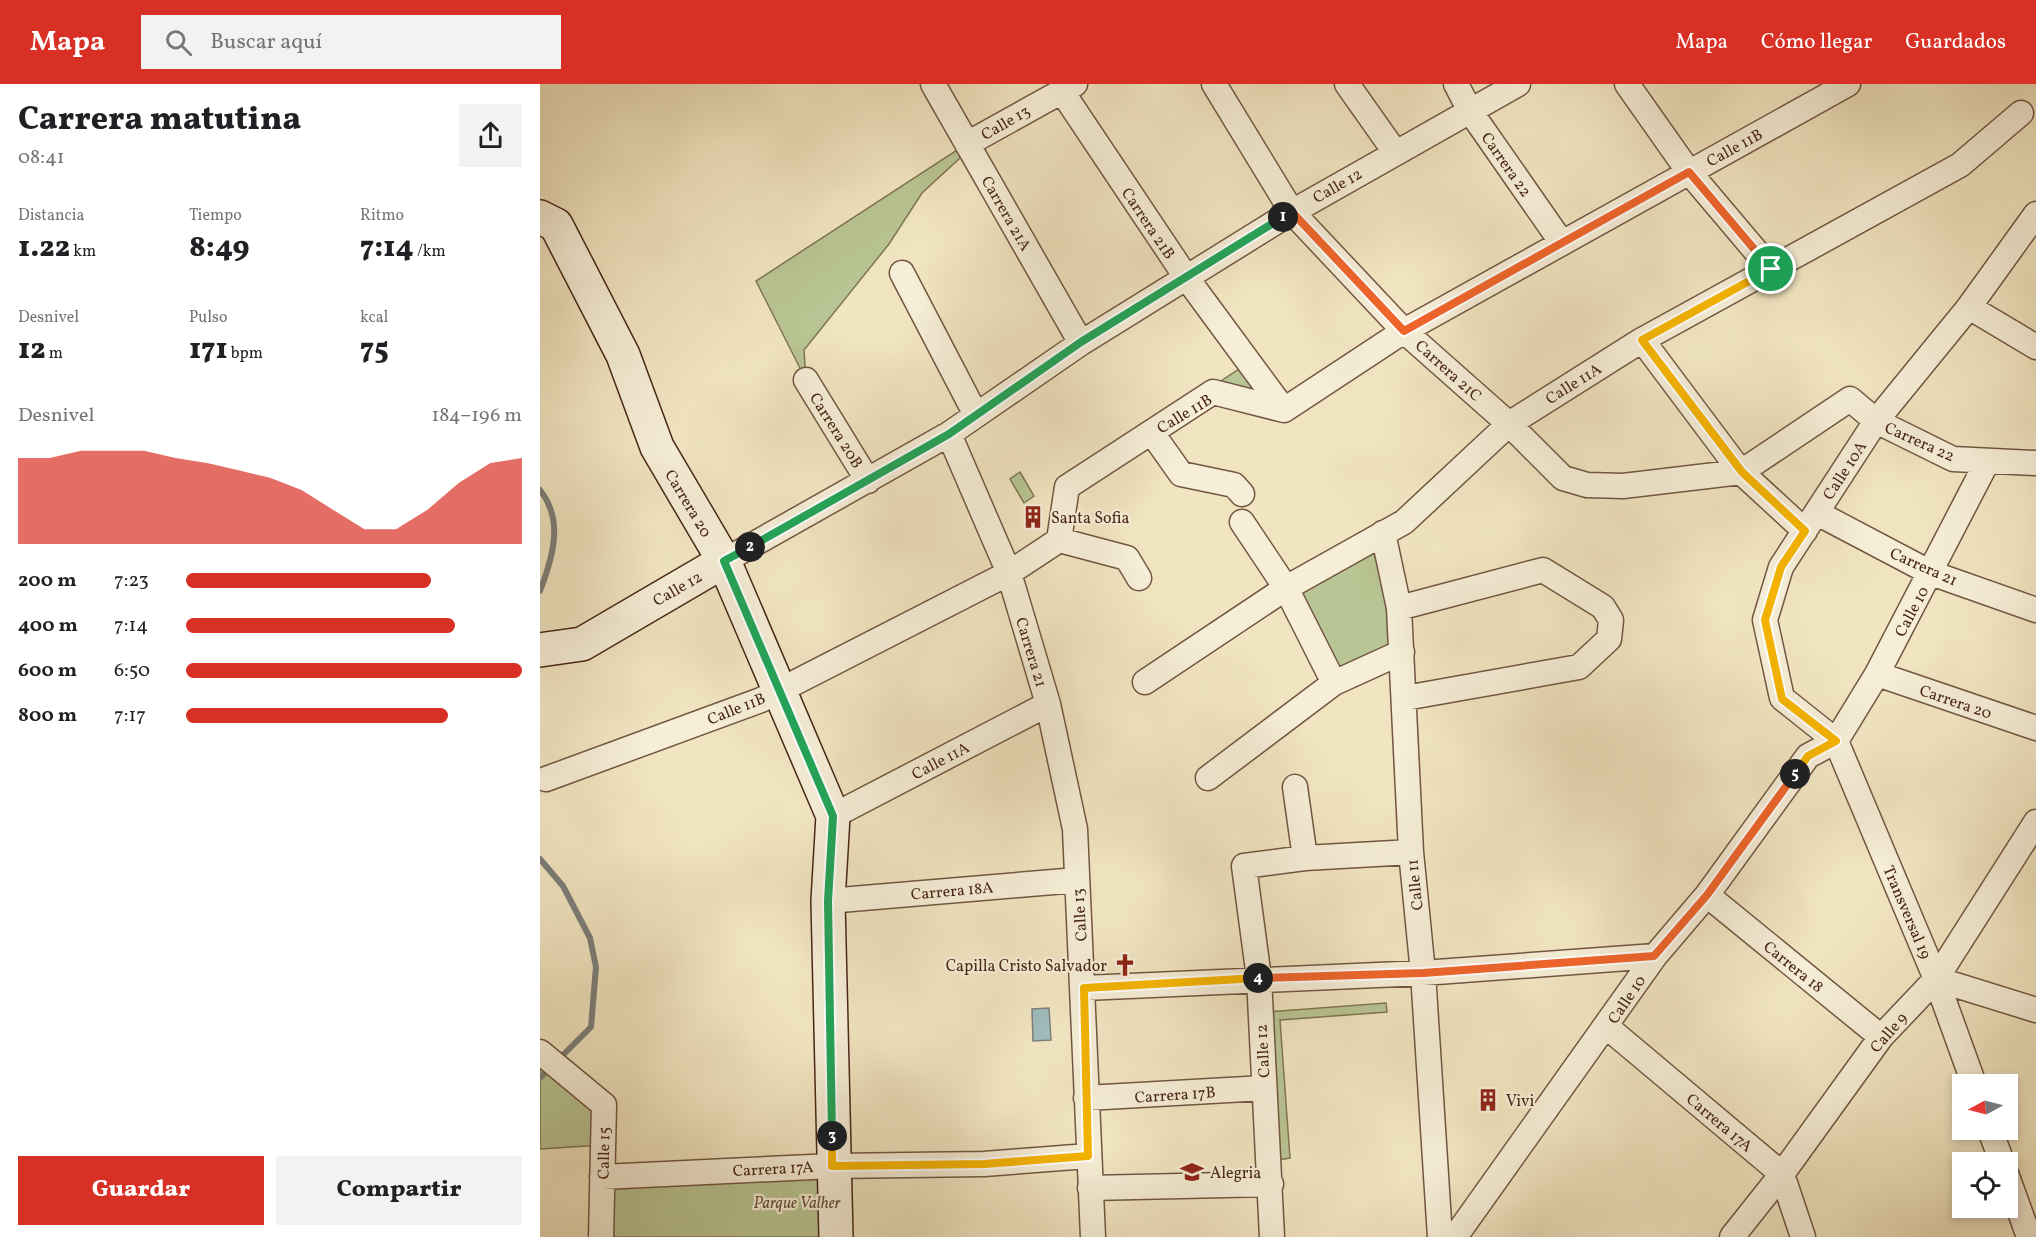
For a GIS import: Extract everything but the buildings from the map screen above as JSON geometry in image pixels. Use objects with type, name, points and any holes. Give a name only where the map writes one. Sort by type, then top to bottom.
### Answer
[{"type":"street","name":"Carrera 21A","points":[[933,84],[1081,342]]},
{"type":"street","name":"Carrera 21C","points":[[1214,84],[1292,212],[1404,331],[1509,423],[1563,477],[1587,485],[1623,486],[1742,472]]},
{"type":"street","points":[[1347,84],[1395,152]]},
{"type":"street","name":"Carrera 22","points":[[1456,84],[1470,111],[1562,243]]},
{"type":"street","name":"Calle 12","points":[[544,650],[582,644],[949,434],[1081,342],[1186,277],[1395,152],[1518,84]]},
{"type":"street","points":[[1627,84],[1689,172],[1771,269]]},
{"type":"street","name":"Calle 11B","points":[[546,779],[761,700],[1009,573],[1059,540],[1067,487],[1213,392],[1284,410],[1404,331],[1848,84]]},
{"type":"street","name":"Calle 13","points":[[967,144],[1068,87]]},
{"type":"street","name":"Carrera 21B","points":[[1068,87],[1186,277],[1284,410]]},
{"type":"street","name":"Calle 11A","points":[[1145,682],[1286,588],[1404,522],[1509,423],[1642,340],[1959,165],[2021,113]]},
{"type":"street","name":"Calle 10A","points":[[1836,741],[1782,699],[1765,620],[1781,567],[1876,421],[1969,307],[2036,214]]},
{"type":"street","name":"Carrera 20","points":[[548,221],[623,355],[660,454],[724,561],[833,816]]},
{"type":"street","points":[[902,273],[976,415]]},
{"type":"street","points":[[1969,307],[2036,347]]},
{"type":"street","points":[[1642,340],[1742,472],[1811,522]]},
{"type":"street","name":"Carrera 20B","points":[[806,380],[868,481]]},
{"type":"street","name":"Carrera 22","points":[[1742,472],[1850,399],[1876,421],[1953,459],[2036,463]]},
{"type":"street","points":[[1152,433],[1181,474],[1234,485],[1242,494]]},
{"type":"street","name":"Carrera 21","points":[[949,434],[1009,573],[1048,704],[1075,829],[1077,880]]},
{"type":"street","name":"Calle 10","points":[[1455,1237],[1607,1027],[1654,956],[1707,895],[1808,756],[1836,741],[1877,674],[1987,462]]},
{"type":"street","points":[[1242,522],[1286,588],[1334,683]]},
{"type":"street","name":"Carrera 21","points":[[1811,522],[1931,573],[2036,610]]},
{"type":"street","name":"Calle 11","points":[[1383,533],[1399,608],[1411,852],[1423,973],[1440,1237]]},
{"type":"street","points":[[1059,540],[1127,558],[1139,578]]},
{"type":"street","points":[[1399,608],[1543,570],[1603,607],[1611,620],[1609,639],[1579,667],[1405,698]]},
{"type":"street","points":[[1208,778],[1334,683],[1402,652]]},
{"type":"street","name":"Carrera 20","points":[[1877,674],[2036,728]]},
{"type":"street","name":"Calle 11A","points":[[833,816],[1048,704]]},
{"type":"street","name":"Transversal 19","points":[[1836,741],[1936,979],[1970,1074]]},
{"type":"street","points":[[1294,787],[1305,858],[1411,852]]},
{"type":"street","points":[[833,816],[828,901],[832,1166],[836,1237]]},
{"type":"street","name":"Calle 9","points":[[1732,1237],[1782,1174],[1881,1037],[1936,979],[2036,822]]},
{"type":"street","name":"Calle 12","points":[[1272,1237],[1271,1184],[1258,978],[1244,866],[1305,858]]},
{"type":"street","name":"Calle 13","points":[[1077,880],[1084,988],[1088,1156],[1093,1237]]},
{"type":"street","name":"Carrera 18A","points":[[828,901],[1077,880]]},
{"type":"street","name":"Carrera 18","points":[[1707,895],[1881,1037]]},
{"type":"street","points":[[1084,988],[1258,978],[1423,973],[1654,956]]},
{"type":"street","points":[[1936,979],[2036,1010]]},
{"type":"street","name":"Carrera 17A","points":[[1607,1027],[1782,1174]]},
{"type":"street","name":"Calle 15","points":[[540,1052],[604,1105],[601,1237]]},
{"type":"street","name":"Carrera 17B","points":[[1086,1098],[1264,1088]]},
{"type":"street","name":"Carrera 17A","points":[[602,1177],[832,1166],[974,1164],[1088,1156]]},
{"type":"street","points":[[1782,1174],[1803,1237]]},
{"type":"street","points":[[1090,1188],[1271,1184]]},
{"type":"street","points":[[2018,1206],[2029,1237]]},
{"type":"green space","points":[[957,150],[961,157],[922,193],[889,244],[804,350],[806,380],[756,281]]},
{"type":"green space","points":[[1242,367],[1259,391],[1221,381]]},
{"type":"green space","points":[[1020,472],[1034,496],[1024,503],[1010,479]]},
{"type":"green space","points":[[1383,533],[1402,652],[1334,683],[1286,588]]},
{"type":"green space","points":[[1386,1003],[1387,1012],[1280,1020],[1290,1158],[1278,1160],[1267,1012]]},
{"type":"green space","points":[[540,1052],[604,1105],[602,1145],[540,1149]]},
{"type":"green space","name":"Parque Valher","points":[[833,1166],[836,1237],[601,1237],[602,1177]]},
{"type":"water","points":[[1049,1008],[1051,1040],[1033,1041],[1032,1009]]},
{"type":"waterway","points":[[540,490],[552,514],[554,526],[552,552],[540,591]]},
{"type":"waterway","points":[[540,859],[563,886],[590,938],[596,967],[591,1027],[558,1060]]},
{"type":"waterway","points":[[540,1078],[551,1067]]},
{"type":"place","name":"Santa Sofia","points":[[1033,517]]},
{"type":"place","name":"Capilla Cristo Salvador","points":[[1125,965]]},
{"type":"place","name":"Vivi","points":[[1488,1100]]},
{"type":"place","name":"Alegria","points":[[1192,1172]]},
{"type":"route","points":[[1689,172],[1771,269],[1642,340],[1742,472],[1805,531],[1781,567],[1765,620],[1772,663],[1782,699],[1836,741],[1808,756],[1707,895],[1654,956],[1423,973],[1258,978],[1084,988],[1088,1156],[984,1164],[832,1166],[828,901],[833,816],[724,561],[949,434],[1081,342],[1292,212],[1404,331],[1689,172]]}]
